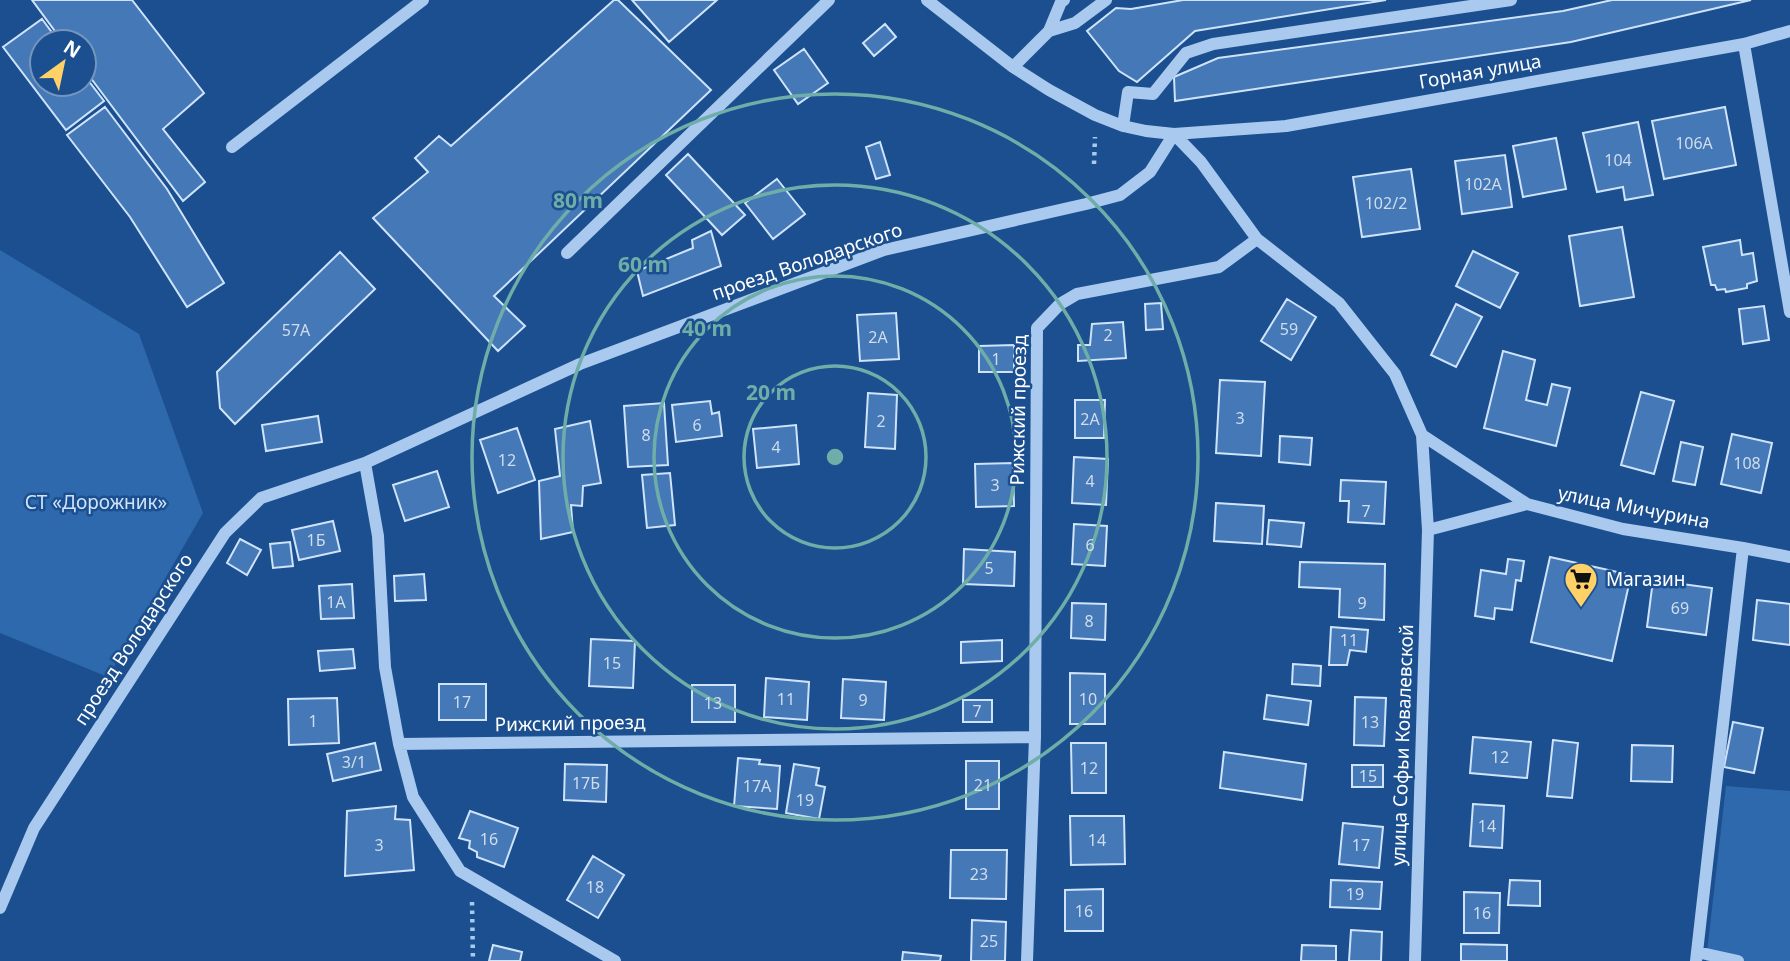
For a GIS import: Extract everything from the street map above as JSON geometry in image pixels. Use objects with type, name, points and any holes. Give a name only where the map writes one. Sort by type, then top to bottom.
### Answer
[{"type":"street","points":[[232,147],[422,0]]},
{"type":"street","points":[[567,253],[829,0]]},
{"type":"street","points":[[927,0],[1013,67],[1095,115],[1123,126],[1174,134],[1201,162],[1257,239],[1339,303],[1395,374],[1422,435]]},
{"type":"street","points":[[1013,67],[1049,32],[1064,0]]},
{"type":"street","points":[[1049,32],[1075,23],[1106,0]]},
{"type":"street","points":[[1123,126],[1128,92],[1153,94],[1186,53],[1213,44],[1511,0]]},
{"type":"street","name":"Горная улица","points":[[1174,134],[1286,126],[1744,44],[1790,31]]},
{"type":"street","points":[[1744,44],[1790,312]]},
{"type":"street","name":"проезд Володарского","points":[[0,908],[34,828],[225,533],[261,499],[365,463],[580,364],[884,250],[1120,195],[1150,172],[1174,134]]},
{"type":"street","name":"Рижский проезд","points":[[1027,961],[1035,737],[1037,328],[1060,304],[1077,294],[1219,267],[1257,239]]},
{"type":"street","name":"улица Мичурина","points":[[1422,435],[1527,505],[1623,529],[1790,557]]},
{"type":"street","name":"улица Софьи Ковалевской","points":[[1415,961],[1428,530],[1422,435]]},
{"type":"street","points":[[365,463],[378,536],[384,667],[399,744],[413,797],[460,871],[615,961]]},
{"type":"street","points":[[1428,530],[1527,505]]},
{"type":"street","points":[[1738,961],[1697,957],[1743,548]]},
{"type":"street","name":"Рижский проезд","points":[[399,744],[1035,737]]},
{"type":"path","points":[[472,878],[473,961]]},
{"type":"green space","name":"СТ «Дорожник»","points":[[0,250],[139,334],[203,513],[108,677],[0,633]]},
{"type":"green space","points":[[1726,786],[1790,791],[1790,961],[1706,961]]},
{"type":"building","points":[[32,0],[132,0],[204,93],[163,129],[205,182],[183,201],[98,88],[98,28],[53,28]]},
{"type":"building","points":[[614,0],[618,0],[711,90],[494,296],[525,326],[498,351],[373,218],[428,172],[415,158],[439,136],[451,146]]},
{"type":"building","points":[[632,0],[717,0],[669,42]]},
{"type":"building","points":[[1183,0],[1386,0],[1195,31],[1137,82],[1119,71],[1087,31],[1116,8],[1131,9]]},
{"type":"building","points":[[1612,0],[1751,0],[1571,42],[1175,101],[1174,77],[1218,58],[1563,11]]},
{"type":"building","points":[[42,19],[49,28],[29,28]]},
{"type":"building","points":[[885,24],[896,37],[874,56],[863,43]]},
{"type":"building","points":[[28,29],[28,80],[3,47]]},
{"type":"building","points":[[804,49],[828,83],[798,104],[774,70]]},
{"type":"building","points":[[98,93],[104,101],[66,130],[42,98],[98,98]]},
{"type":"building","points":[[105,107],[167,189],[224,283],[187,307],[130,217],[67,135]]},
{"type":"building","points":[[1725,107],[1736,165],[1664,179],[1652,121]]},
{"type":"building","points":[[1638,122],[1653,195],[1625,200],[1623,187],[1597,192],[1583,133]]},
{"type":"building","points":[[1556,138],[1566,189],[1523,197],[1513,146]]},
{"type":"building","points":[[880,142],[890,175],[876,179],[866,147]]},
{"type":"building","points":[[688,154],[745,215],[722,235],[666,175]]},
{"type":"building","points":[[1505,155],[1512,207],[1462,214],[1455,161]]},
{"type":"building","points":[[1411,169],[1420,229],[1362,237],[1353,177]]},
{"type":"building","points":[[777,179],[805,214],[773,239],[745,203]]},
{"type":"building","points":[[1622,227],[1634,297],[1580,306],[1569,236]]},
{"type":"building","points":[[711,231],[721,266],[643,296],[637,271],[693,248],[692,240]]},
{"type":"building","points":[[1740,240],[1742,255],[1753,253],[1757,281],[1747,284],[1747,288],[1726,292],[1725,289],[1717,290],[1715,285],[1711,285],[1703,247]]},
{"type":"building","points":[[1473,251],[1518,273],[1500,308],[1456,286]]},
{"type":"building","points":[[340,252],[375,289],[235,424],[220,408],[217,372]]},
{"type":"building","points":[[1287,299],[1316,317],[1291,360],[1261,341]]},
{"type":"building","points":[[1161,303],[1163,329],[1146,330],[1145,304]]},
{"type":"building","points":[[1456,304],[1482,317],[1456,367],[1431,355]]},
{"type":"building","points":[[1764,306],[1769,340],[1743,344],[1739,309]]},
{"type":"building","points":[[896,313],[899,359],[860,361],[857,315]]},
{"type":"building","points":[[1123,322],[1126,358],[1078,361],[1078,345],[1090,345],[1092,324]]},
{"type":"building","points":[[1014,345],[1014,372],[979,372],[979,346]]},
{"type":"building","points":[[1503,351],[1535,360],[1526,400],[1547,405],[1552,384],[1570,388],[1556,446],[1484,428]]},
{"type":"building","points":[[1220,380],[1265,382],[1261,456],[1216,453]]},
{"type":"building","points":[[1641,392],[1674,401],[1654,474],[1621,465]]},
{"type":"building","points":[[868,393],[897,395],[895,449],[865,447]]},
{"type":"building","points":[[1075,400],[1105,400],[1104,438],[1075,438]]},
{"type":"building","points":[[710,401],[712,414],[719,412],[722,436],[676,442],[672,405]]},
{"type":"building","points":[[664,403],[668,465],[628,467],[624,406]]},
{"type":"building","points":[[318,416],[322,442],[266,451],[262,425]]},
{"type":"building","points":[[590,421],[601,483],[583,486],[582,506],[571,505],[573,532],[541,539],[539,481],[560,476],[555,429]]},
{"type":"building","points":[[796,425],[799,464],[757,468],[753,429]]},
{"type":"building","points":[[517,428],[535,480],[498,493],[480,440]]},
{"type":"building","points":[[1732,434],[1772,443],[1761,493],[1721,484]]},
{"type":"building","points":[[1280,436],[1312,438],[1310,465],[1279,462]]},
{"type":"building","points":[[1681,442],[1703,447],[1695,485],[1673,481]]},
{"type":"building","points":[[1074,457],[1108,459],[1106,505],[1072,503]]},
{"type":"building","points":[[1013,463],[1014,506],[976,507],[975,464]]},
{"type":"building","points":[[437,471],[449,507],[405,521],[393,485]]},
{"type":"building","points":[[670,473],[675,525],[647,528],[642,475]]},
{"type":"building","points":[[1341,480],[1386,482],[1384,524],[1348,522],[1349,501],[1340,501]]},
{"type":"building","points":[[1216,503],[1264,506],[1262,544],[1214,541]]},
{"type":"building","points":[[1269,520],[1304,523],[1301,547],[1267,544]]},
{"type":"building","points":[[333,521],[340,551],[299,560],[292,530]]},
{"type":"building","points":[[1074,524],[1107,526],[1105,566],[1072,564]]},
{"type":"building","points":[[240,539],[261,550],[247,575],[227,563]]},
{"type":"building","points":[[290,542],[293,566],[273,568],[270,544]]},
{"type":"building","points":[[964,549],[1015,552],[1014,586],[963,584]]},
{"type":"building","name":"Магазин","points":[[1550,557],[1631,575],[1612,661],[1531,642]]},
{"type":"building","points":[[1508,559],[1524,561],[1521,581],[1516,580],[1512,610],[1495,608],[1494,619],[1475,616],[1481,570],[1506,574]]},
{"type":"building","points":[[1300,562],[1385,564],[1384,620],[1339,617],[1340,589],[1299,587]]},
{"type":"building","points":[[424,574],[426,600],[395,601],[394,576]]},
{"type":"building","points":[[1653,580],[1712,588],[1706,635],[1647,627]]},
{"type":"building","points":[[352,584],[354,618],[321,619],[319,586]]},
{"type":"building","points":[[1757,600],[1790,604],[1790,645],[1753,640]]},
{"type":"building","points":[[1072,603],[1106,604],[1105,640],[1071,638]]},
{"type":"building","points":[[1331,627],[1368,630],[1366,652],[1350,650],[1347,665],[1329,665]]},
{"type":"building","points":[[591,639],[635,641],[633,688],[589,686]]},
{"type":"building","points":[[1002,640],[1002,661],[961,663],[961,642]]},
{"type":"building","points":[[353,649],[355,668],[320,671],[318,651]]},
{"type":"building","points":[[1293,664],[1321,666],[1320,686],[1292,684]]},
{"type":"building","points":[[1070,673],[1105,674],[1105,724],[1070,724]]},
{"type":"building","points":[[766,678],[809,682],[807,720],[764,717]]},
{"type":"building","points":[[843,679],[886,682],[884,720],[841,718]]},
{"type":"building","points":[[439,684],[486,684],[486,720],[439,720]]},
{"type":"building","points":[[692,685],[735,685],[735,722],[692,722]]},
{"type":"building","points":[[1267,695],[1311,701],[1308,725],[1264,719]]},
{"type":"building","points":[[1355,697],[1386,698],[1384,746],[1354,745]]},
{"type":"building","points":[[337,698],[339,743],[289,745],[288,699]]},
{"type":"building","points":[[963,700],[992,700],[992,722],[963,722]]},
{"type":"building","points":[[1733,722],[1763,728],[1754,773],[1724,767]]},
{"type":"building","points":[[1473,737],[1531,742],[1527,778],[1470,773]]},
{"type":"building","points":[[1553,740],[1578,743],[1572,798],[1547,796]]},
{"type":"building","points":[[375,743],[381,770],[333,781],[327,754]]},
{"type":"building","points":[[1071,743],[1106,743],[1106,793],[1072,793]]},
{"type":"building","points":[[1632,745],[1673,746],[1672,782],[1631,781]]},
{"type":"building","points":[[1224,752],[1306,764],[1302,800],[1220,788]]},
{"type":"building","points":[[738,758],[760,760],[759,764],[780,766],[777,809],[734,806]]},
{"type":"building","points":[[966,761],[999,761],[999,809],[966,809]]},
{"type":"building","points":[[565,764],[607,765],[606,802],[564,800]]},
{"type":"building","points":[[794,764],[819,768],[816,785],[825,787],[819,819],[786,813]]},
{"type":"building","points":[[1352,765],[1383,765],[1383,787],[1352,787]]},
{"type":"building","points":[[1473,804],[1504,806],[1502,848],[1470,846]]},
{"type":"building","points":[[396,806],[395,819],[410,820],[414,870],[345,876],[347,811]]},
{"type":"building","points":[[470,811],[518,828],[504,867],[477,857],[477,852],[469,848],[470,841],[459,838]]},
{"type":"building","points":[[1070,816],[1124,816],[1125,864],[1071,865]]},
{"type":"building","points":[[1343,823],[1383,827],[1379,868],[1339,864]]},
{"type":"building","points":[[951,850],[1007,850],[1006,899],[950,898]]},
{"type":"building","points":[[593,856],[624,875],[598,918],[567,900]]},
{"type":"building","points":[[1331,880],[1382,882],[1380,909],[1330,907]]},
{"type":"building","points":[[1510,880],[1540,881],[1540,906],[1508,905]]},
{"type":"building","points":[[1103,889],[1103,931],[1065,931],[1065,890]]},
{"type":"building","points":[[1464,892],[1500,893],[1499,933],[1464,933]]},
{"type":"building","points":[[972,920],[1006,922],[1005,961],[971,961]]},
{"type":"building","points":[[1351,930],[1382,932],[1381,961],[1349,961]]},
{"type":"building","points":[[1461,944],[1507,945],[1507,961],[1461,961]]},
{"type":"building","points":[[493,945],[522,952],[520,961],[489,961]]},
{"type":"building","points":[[1302,945],[1336,946],[1336,961],[1301,961]]},
{"type":"building","points":[[903,952],[941,956],[940,961],[902,961]]},
{"type":"place","name":"Магазин","points":[[1581,609]]}]
